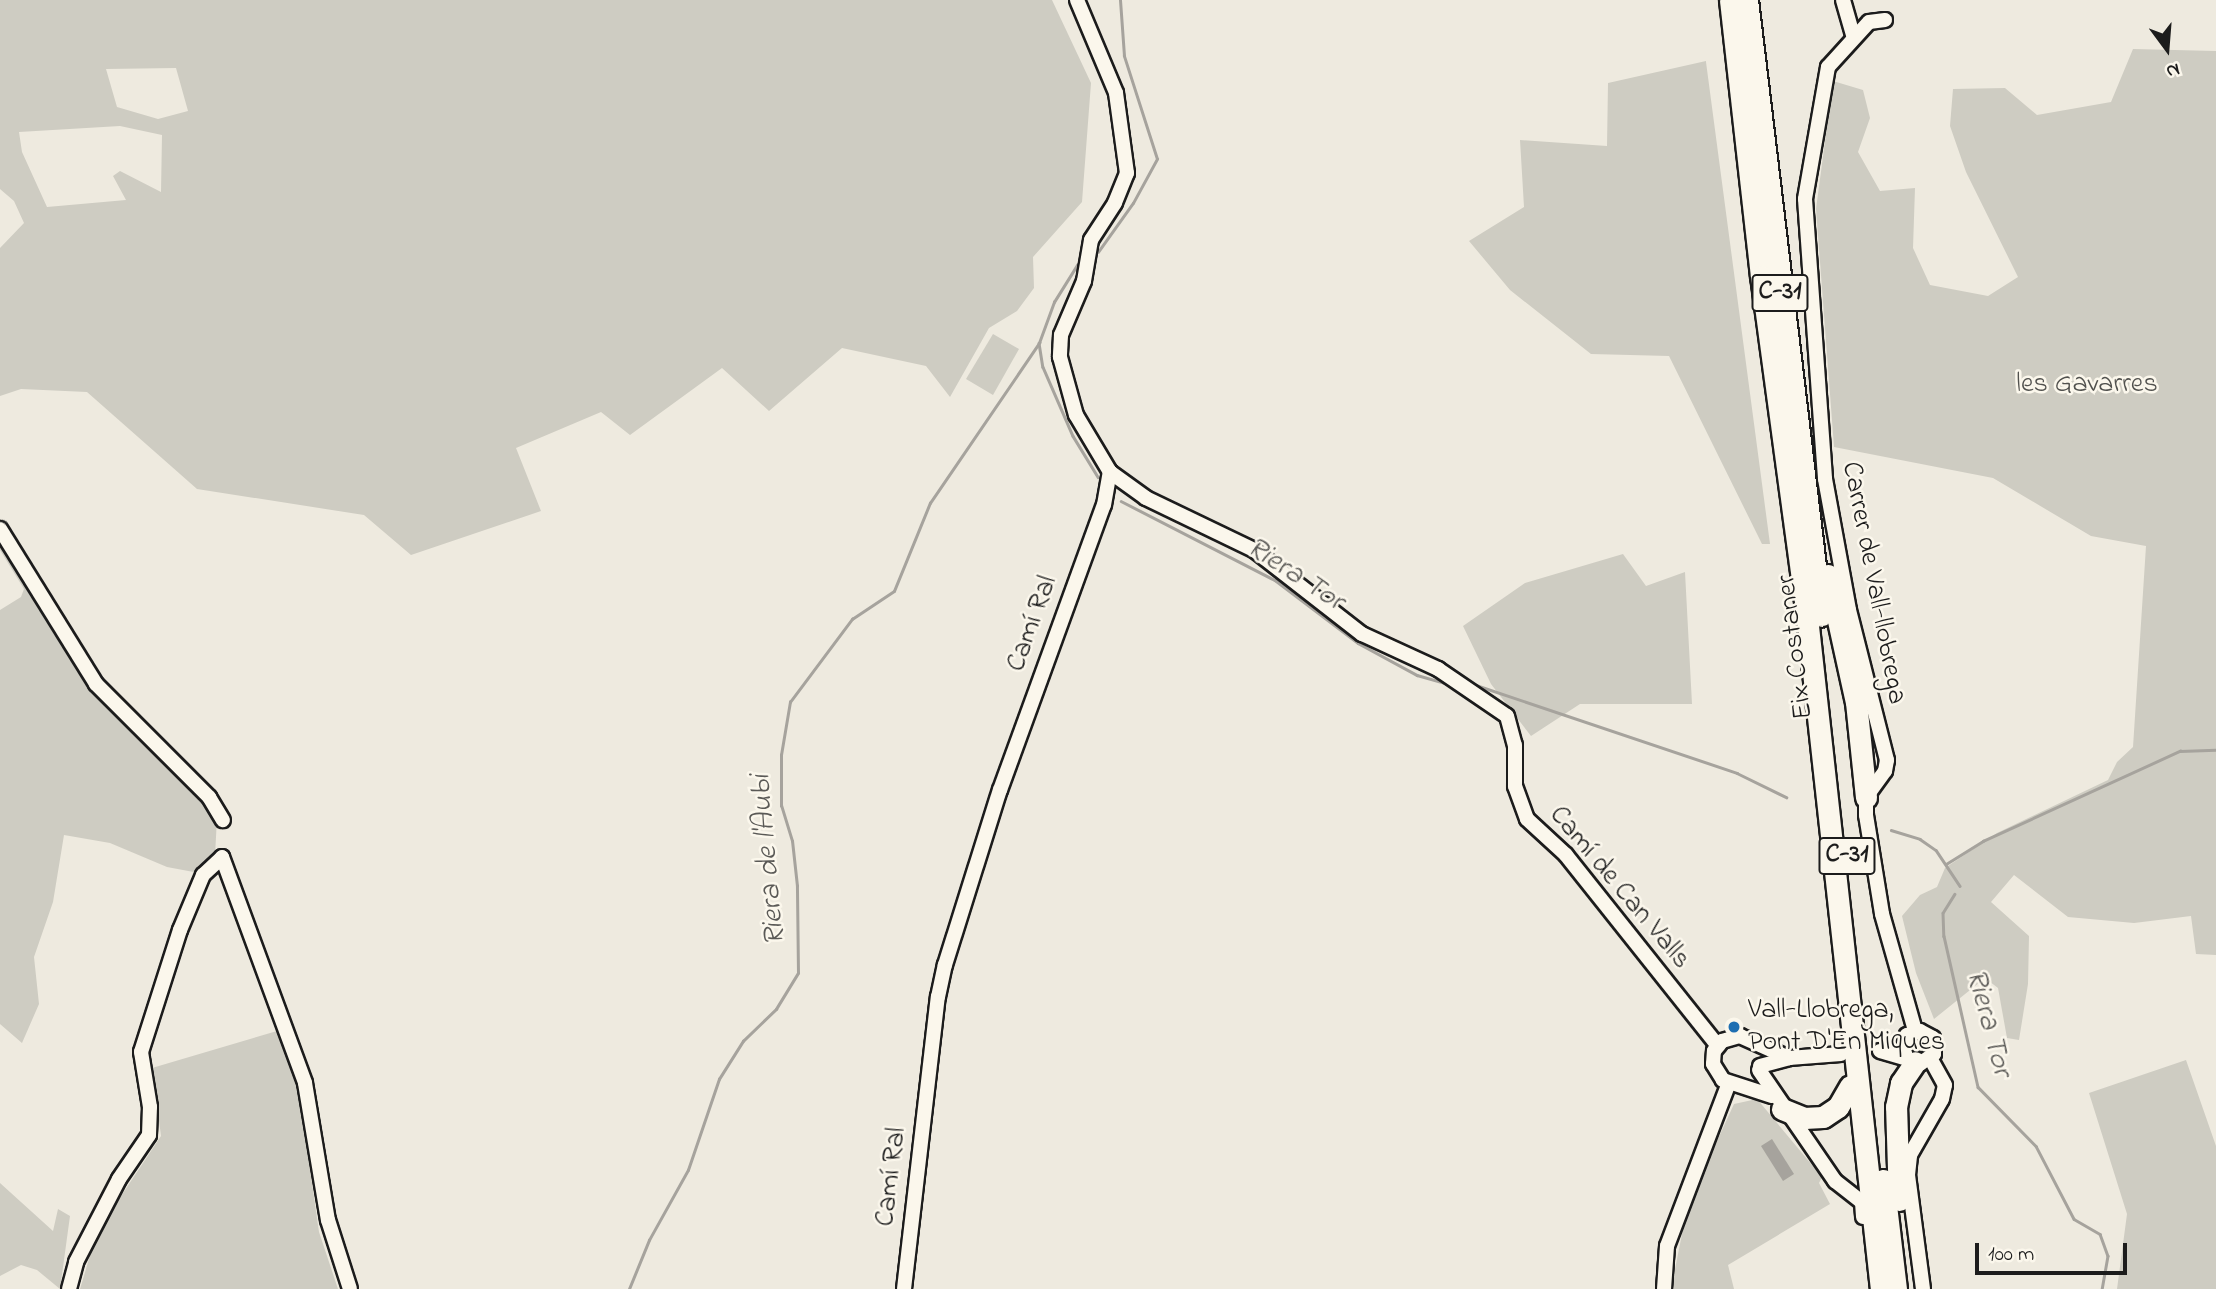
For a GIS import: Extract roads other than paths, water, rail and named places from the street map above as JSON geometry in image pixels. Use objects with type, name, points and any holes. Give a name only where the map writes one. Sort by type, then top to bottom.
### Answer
[{"type":"highway","name":"Eix Costaner","points":[[1743,2],[1797,423],[1896,1289]]},
{"type":"highway","name":"C-31","points":[[1743,2],[1881,1289]]},
{"type":"highway","points":[[1797,423],[1806,444],[1820,542],[1856,702],[1866,797]]},
{"type":"highway","points":[[1841,917],[1850,1086],[1862,1202]]},
{"type":"highway","points":[[1909,1289],[1894,1136],[1901,1083],[1917,1059]]},
{"type":"highway","points":[[1778,1103],[1804,1118],[1823,1117],[1838,1107],[1850,1086]]},
{"type":"street","points":[[1077,0],[1116,93],[1127,173],[1115,203],[1091,240],[1084,281],[1061,335],[1060,357],[1076,415],[1110,472]]},
{"type":"street","points":[[1843,0],[1853,36],[1869,22],[1885,20]]},
{"type":"street","name":"Carrer de Vall-llobrega","points":[[1853,36],[1828,68],[1805,199],[1825,479],[1849,610],[1887,760],[1885,771]]},
{"type":"street","name":"Camí de Can Valls","points":[[1110,472],[1146,498],[1254,550],[1362,634],[1438,669],[1507,716],[1515,745],[1515,786],[1527,819],[1566,855],[1718,1046]]},
{"type":"street","name":"Camí Ral","points":[[904,1289],[943,976],[1000,790],[1104,505],[1110,472]]},
{"type":"street","points":[[0,529],[96,684],[209,797],[223,820]]},
{"type":"street","points":[[1864,769],[1870,775],[1885,771]]},
{"type":"street","points":[[1885,771],[1866,797],[1878,895],[1917,1059],[1945,1085],[1942,1099],[1910,1155],[1908,1175],[1923,1289]]},
{"type":"street","points":[[69,1289],[89,1238],[149,1135],[150,1107],[141,1052],[180,930],[203,876],[222,857],[305,1083],[328,1220],[350,1289]]},
{"type":"street","points":[[1778,1103],[1735,1083],[1713,1065],[1718,1046],[1735,1036],[1789,1058]]},
{"type":"street","points":[[1910,1036],[1933,1038],[1935,1049],[1917,1059],[1880,1051],[1910,1036]]},
{"type":"street","points":[[1755,1045],[1759,1068],[1778,1103],[1835,1181],[1862,1202],[1871,1289]]},
{"type":"street","points":[[1664,1289],[1667,1246],[1735,1083],[1759,1068],[1789,1058],[1841,1054]]},
{"type":"waterway","name":"Riera de l'Aubi","points":[[1098,252],[1133,203],[1157,159],[1124,56],[1120,0]]},
{"type":"waterway","name":"Riera de l'Aubi","points":[[629,1289],[649,1240],[688,1170],[719,1079],[743,1041],[776,1009],[798,973],[797,886],[792,841],[781,806],[781,755],[790,702],[852,619],[894,591],[930,503],[1039,343],[1054,302],[1077,265]]},
{"type":"waterway","name":"Riera Tor","points":[[1039,343],[1043,367],[1073,436],[1098,477]]},
{"type":"waterway","name":"Riera Tor","points":[[1121,501],[1275,580],[1358,643],[1417,675],[1445,683]]},
{"type":"waterway","name":"Riera Tor","points":[[1470,683],[1737,773],[1786,797]]},
{"type":"waterway","points":[[1946,864],[1983,841],[2180,751],[2216,750]]},
{"type":"waterway","name":"Riera Tor","points":[[1891,830],[1920,839],[1936,850],[1960,886]]},
{"type":"waterway","name":"Riera Tor","points":[[1955,894],[1943,913],[1944,936],[1978,1087],[2036,1146],[2074,1219],[2100,1234],[2108,1256],[2102,1289]]},
{"type":"place","name":"Vall-Llobrega, Pont D'En Miques","points":[[1734,1027]]},
{"type":"park label","name":"les Gavarres","points":[[2087,385]]}]
